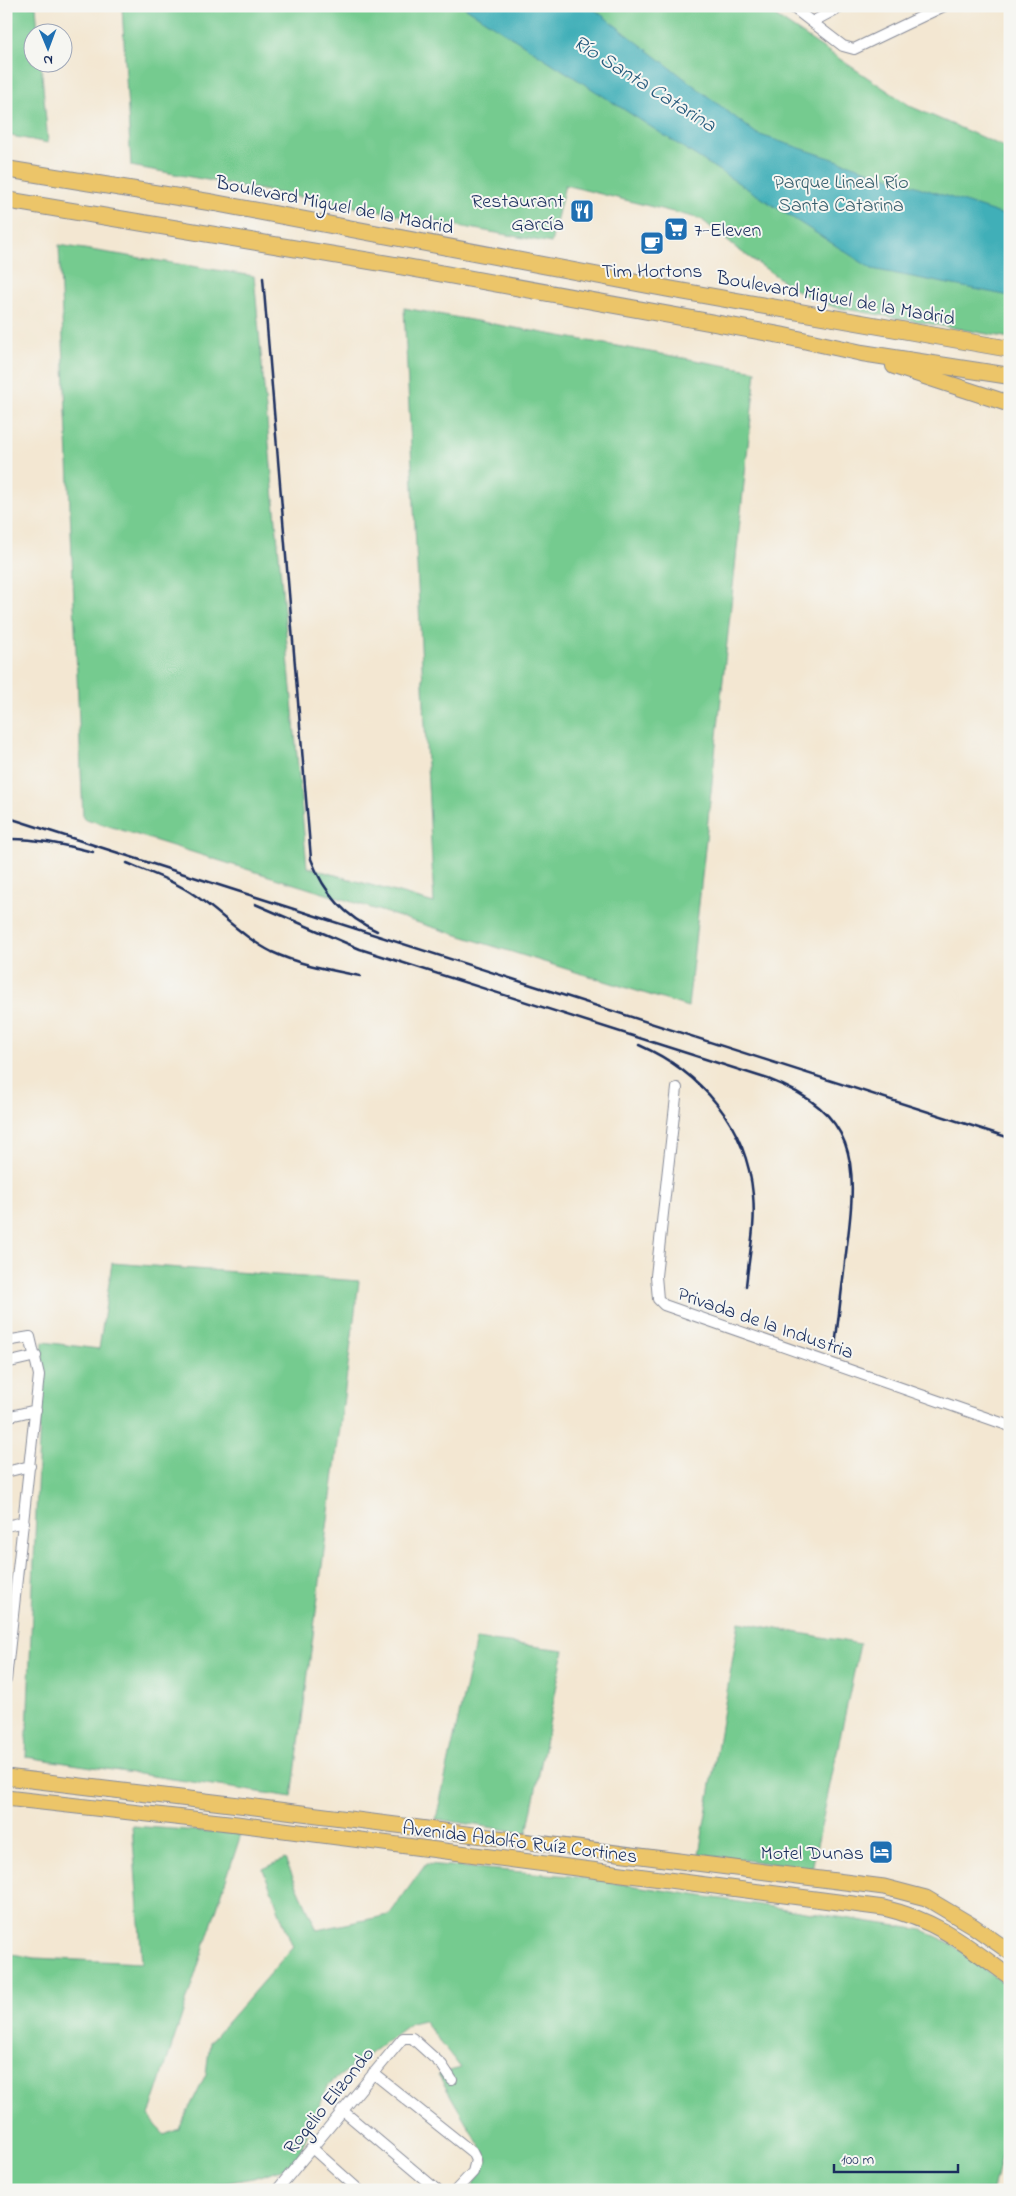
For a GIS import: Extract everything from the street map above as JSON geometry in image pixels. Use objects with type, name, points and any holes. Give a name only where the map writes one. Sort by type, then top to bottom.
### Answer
[{"type":"highway","name":"Boulevard Miguel de la Madrid","points":[[6,169],[215,203],[669,289],[1010,349]]},
{"type":"highway","points":[[6,200],[400,266],[780,335],[862,353],[1010,376]]},
{"type":"highway","points":[[912,331],[928,326],[944,326],[1010,338]]},
{"type":"highway","points":[[862,353],[884,363],[1010,404]]},
{"type":"main road","name":"Avenida Adolfo Ruíz Cortines","points":[[6,1777],[884,1887],[926,1898],[973,1926],[1010,1952]]},
{"type":"main road","name":"Avenida Adolfo Ruíz Cortines","points":[[6,1798],[246,1826],[884,1908],[909,1914],[936,1925],[1010,1977]]},
{"type":"street","points":[[791,6],[843,46],[854,49],[861,48],[944,6]]},
{"type":"street","points":[[812,22],[842,6]]},
{"type":"street","name":"Privada de la Industria","points":[[677,1088],[656,1276],[658,1298],[664,1305],[1010,1426]]},
{"type":"street","points":[[6,1341],[30,1337],[40,1375],[6,1680]]},
{"type":"street","points":[[6,1363],[36,1356]]},
{"type":"street","points":[[6,1417],[36,1410]]},
{"type":"street","points":[[6,1472],[30,1466]]},
{"type":"street","points":[[6,1526],[24,1522]]},
{"type":"street","name":"Rogelio Elizondo","points":[[279,2189],[403,2038],[408,2036],[442,2065],[452,2080]]},
{"type":"street","points":[[374,2074],[472,2152],[476,2160],[474,2172],[456,2190]]},
{"type":"street","points":[[342,2110],[437,2190]]},
{"type":"street","points":[[312,2148],[359,2190]]},
{"type":"green space","points":[[6,6],[36,6],[37,22],[22,22],[22,72],[42,72],[48,143],[6,135]]},
{"type":"green space","name":"Parque Lineal Río Santa Catarina","points":[[122,6],[760,6],[912,107],[1002,146],[1010,147],[1010,338],[834,307],[799,292],[736,248],[701,219],[565,185],[551,243],[131,166]]},
{"type":"green space","points":[[59,245],[254,276],[307,867],[434,903],[404,308],[756,371],[688,1007],[83,818]]},
{"type":"green space","points":[[112,1263],[359,1281],[292,1797],[26,1757],[43,1342],[99,1349]]},
{"type":"green space","points":[[739,1622],[860,1644],[812,1869],[699,1854]]},
{"type":"green space","points":[[476,1639],[564,1650],[527,1833],[436,1819]]},
{"type":"green space","points":[[132,1826],[241,1834],[149,2116],[164,2135],[179,2129],[206,2074],[210,2042],[293,1947],[263,1869],[285,1859],[317,1930],[389,1915],[426,1864],[570,1876],[923,1930],[952,1944],[1010,1988],[1010,2119],[993,2190],[470,2190],[488,2160],[438,2074],[461,2068],[423,2020],[411,2023],[329,2084],[294,2165],[253,2178],[184,2190],[6,2190],[6,1944],[12,1954],[35,1958],[142,1963]]},
{"type":"water","name":"Río Santa Catarina","points":[[463,6],[590,6],[757,134],[1010,217],[1010,296],[872,269]]},
{"type":"railway","points":[[263,278],[311,859],[322,882],[336,902],[345,911],[377,931]]},
{"type":"railway","points":[[6,817],[1010,1138]]},
{"type":"railway","points":[[6,839],[39,841],[93,852]]},
{"type":"railway","points":[[127,863],[180,886],[206,903],[252,940],[272,952],[305,964],[360,976]]},
{"type":"railway","points":[[255,904],[360,949],[768,1079],[797,1092],[819,1107],[835,1124],[845,1143],[850,1165],[852,1188],[835,1347]]},
{"type":"railway","points":[[6,912],[9,935],[6,971]]},
{"type":"railway","points":[[639,1045],[661,1056],[701,1086],[731,1124],[741,1146],[749,1170],[754,1206],[746,1286]]},
{"type":"place","name":"Restaurant García","points":[[582,211]]},
{"type":"place","name":"7-Eleven","points":[[676,229]]},
{"type":"place","name":"Tim Hortons","points":[[652,243]]},
{"type":"place","name":"Motel Dunas","points":[[881,1852]]}]
